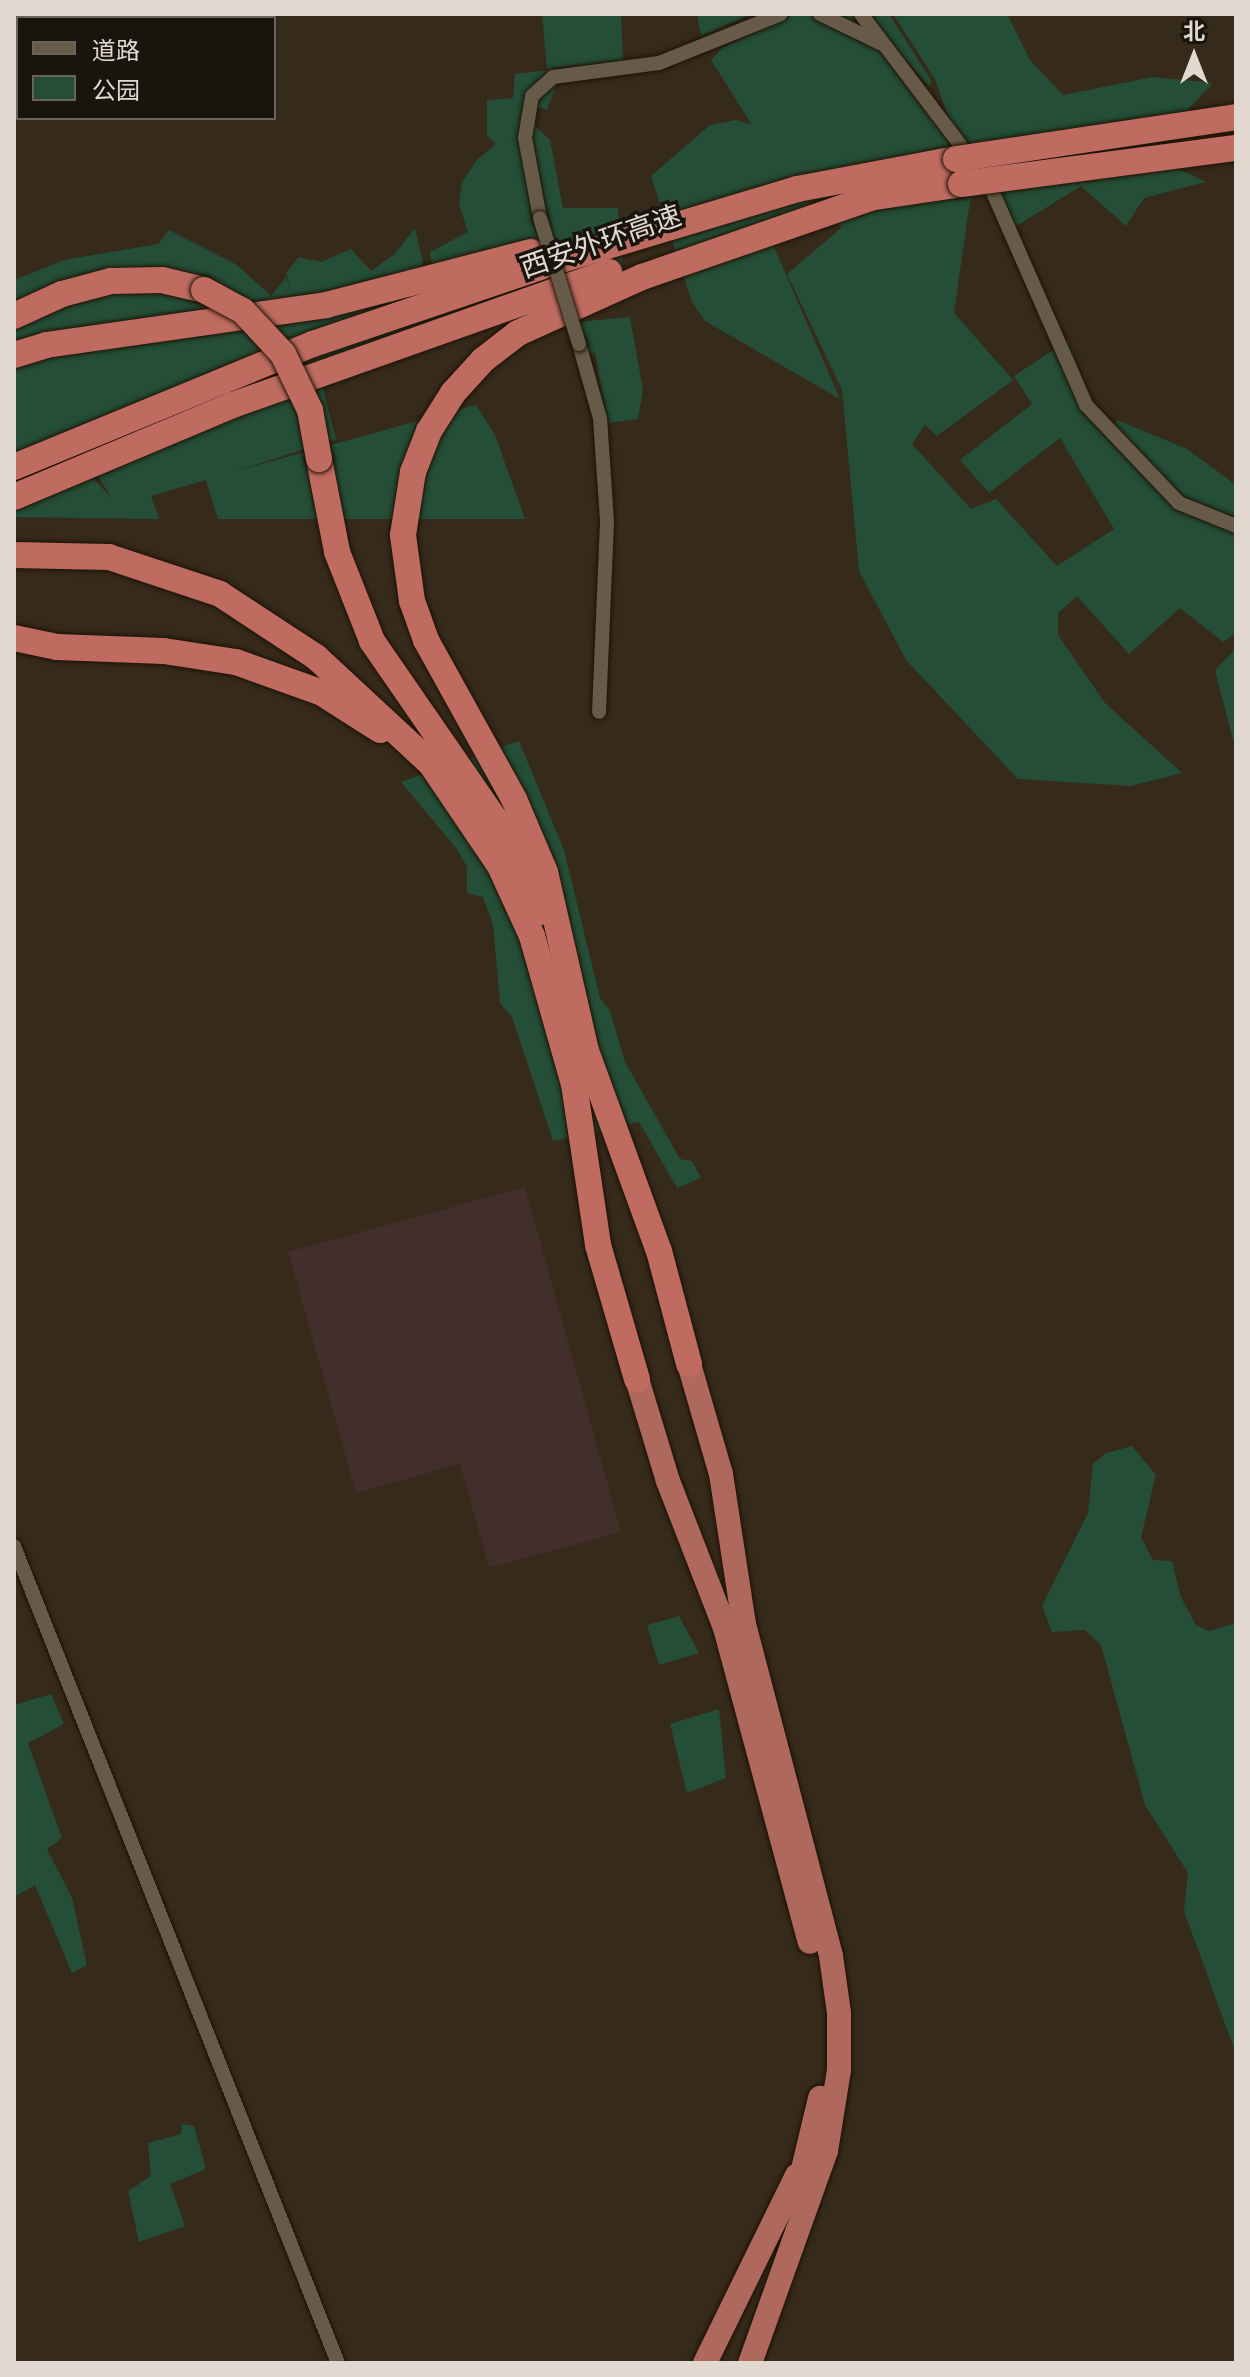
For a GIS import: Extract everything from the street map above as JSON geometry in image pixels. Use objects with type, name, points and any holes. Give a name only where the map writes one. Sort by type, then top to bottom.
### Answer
[{"type":"highway","name":"西安外环高速","points":[[14,497],[233,405],[397,345],[714,237],[876,196],[958,171],[1236,117]]},
{"type":"highway","name":"西安外环高速","points":[[14,467],[328,339],[650,231],[853,175],[958,171],[1236,148]]},
{"type":"highway","points":[[14,355],[46,345],[357,298],[693,205],[853,175]]},
{"type":"highway","points":[[586,1051],[545,872],[514,799],[426,640],[412,601],[403,535],[413,472],[453,393],[483,360],[518,333],[642,277],[876,196]]},
{"type":"highway","points":[[14,316],[62,294],[111,281],[162,280],[204,290],[243,311],[283,354],[310,410],[337,552],[363,620],[386,665],[474,786],[519,861],[659,1251],[721,1474],[744,1624],[831,1956],[839,2013],[839,2070],[826,2151],[750,2363]]},
{"type":"highway","points":[[14,555],[109,557],[220,594],[290,638],[363,696],[414,745],[457,799],[505,876],[532,936],[574,1084],[598,1245],[668,1481],[725,1628],[814,1960],[824,2042],[809,2147],[791,2214],[734,2363]]},
{"type":"highway","points":[[14,638],[57,647],[205,655],[285,678],[362,717],[457,799]]},
{"type":"highway","points":[[705,2363],[809,2147]]},
{"type":"street","points":[[599,712],[606,507],[600,418],[540,218],[525,138],[532,96],[553,77],[659,63],[781,14]]},
{"type":"street","points":[[820,14],[884,45]]},
{"type":"street","points":[[861,14],[993,188],[1086,405],[1179,503],[1236,526]]},
{"type":"street","points":[[14,1546],[338,2363]]},
{"type":"shaded area","points":[[525,1187],[621,1532],[489,1568],[460,1464],[356,1493],[288,1252]]},
{"type":"green space","points":[[542,14],[621,14],[623,61],[550,68],[560,75],[547,110],[537,107],[536,127],[550,140],[563,208],[618,208],[625,291],[570,294],[566,258],[433,273],[430,252],[468,232],[459,204],[462,182],[477,160],[496,144],[487,136],[487,100],[513,98],[515,74],[547,70]]},
{"type":"green space","points":[[697,14],[750,14],[701,36]]},
{"type":"green space","points":[[794,14],[814,14],[875,37],[949,119],[935,79],[893,14],[1007,14],[1030,60],[1063,95],[1153,77],[1213,83],[1157,142],[1161,161],[1206,182],[1144,198],[1126,226],[1081,186],[1013,228],[999,188],[987,178],[970,201],[954,313],[1013,380],[937,436],[925,425],[912,444],[971,509],[996,499],[1057,566],[1114,529],[1060,438],[989,493],[960,460],[1032,404],[1014,376],[1068,340],[1100,425],[1113,442],[1117,420],[1187,449],[1236,485],[1236,633],[1223,642],[1180,608],[1129,654],[1077,596],[1058,613],[1058,635],[1105,703],[1182,773],[1131,786],[1018,779],[906,660],[859,571],[842,390],[787,274],[841,228],[820,193],[771,240],[840,399],[705,321],[692,302],[651,176],[710,125],[736,120],[752,125],[711,60],[722,48]]},
{"type":"green space","points":[[830,14],[889,14],[931,80],[930,87],[879,30]]},
{"type":"green space","points":[[415,228],[438,330],[316,362],[336,439],[236,471],[476,405],[495,435],[525,519],[218,519],[206,480],[151,496],[159,519],[14,517],[14,505],[92,478],[112,498],[94,470],[14,497],[14,280],[64,260],[158,244],[169,230],[237,265],[271,296],[286,277],[291,290],[286,273],[299,257],[321,262],[351,249],[371,271],[395,254]]},
{"type":"green space","points":[[630,317],[643,390],[638,419],[608,423],[595,353],[580,352],[586,335],[575,335],[576,322]]},
{"type":"green space","points":[[1236,648],[1236,751],[1215,670]]},
{"type":"green space","points":[[519,741],[564,850],[600,998],[610,1011],[625,1062],[680,1159],[692,1161],[701,1178],[677,1188],[639,1122],[553,1141],[512,1017],[500,1003],[493,924],[483,897],[467,893],[467,867],[457,849],[401,782]]},
{"type":"green space","points":[[1132,1446],[1156,1475],[1141,1537],[1153,1560],[1172,1561],[1181,1597],[1196,1625],[1209,1631],[1236,1623],[1236,2054],[1184,1911],[1188,1873],[1145,1805],[1101,1645],[1085,1630],[1052,1632],[1042,1606],[1088,1513],[1093,1464],[1106,1453]]},
{"type":"green space","points":[[679,1616],[699,1653],[659,1665],[647,1625]]},
{"type":"green space","points":[[51,1694],[64,1724],[28,1743],[62,1838],[47,1849],[72,1898],[87,1965],[72,1973],[35,1885],[14,1897],[14,1705]]},
{"type":"green space","points":[[719,1709],[726,1778],[687,1793],[670,1724]]},
{"type":"green space","points":[[182,2124],[194,2126],[206,2169],[170,2184],[185,2226],[139,2242],[128,2191],[151,2176],[148,2143],[181,2134]]}]
